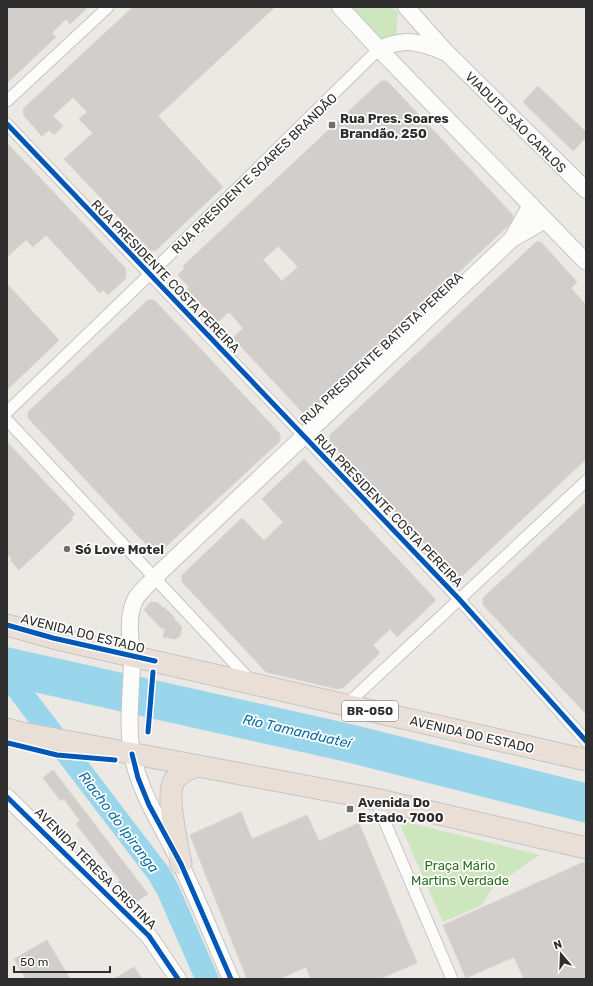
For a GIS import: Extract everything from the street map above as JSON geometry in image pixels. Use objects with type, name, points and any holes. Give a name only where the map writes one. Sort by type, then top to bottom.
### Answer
[{"type":"highway","name":"AVENIDA DO ESTADO","points":[[7,625],[132,661],[254,684],[586,760]]},
{"type":"highway","points":[[12,731],[92,747],[131,739],[198,766],[375,799],[586,848]]},
{"type":"highway","points":[[181,864],[172,809],[171,791],[177,777],[186,770],[198,766]]},
{"type":"main road","points":[[340,7],[586,262]]},
{"type":"main road","points":[[402,42],[408,34],[410,27],[408,9]]},
{"type":"main road","name":"VIADUTO SÃO CARLOS","points":[[408,9],[447,53],[586,190]]},
{"type":"main road","points":[[379,49],[388,45],[402,42],[417,42],[426,44],[447,53]]},
{"type":"main road","name":"RUA PRESIDENTE BATISTA PEREIRA","points":[[512,239],[531,205]]},
{"type":"main road","name":"RUA PRESIDENTE BATISTA PEREIRA","points":[[132,661],[130,623],[131,609],[137,597],[154,578],[512,239],[545,220]]},
{"type":"main road","points":[[132,661],[131,739],[138,778],[149,805],[181,864],[231,979]]},
{"type":"main road","name":"AVENIDA TERESA CRISTINA","points":[[7,797],[149,936],[178,979]]},
{"type":"street","points":[[7,101],[108,7]]},
{"type":"street","name":"RUA PRESIDENTE SOARES BRANDÃO","points":[[7,412],[150,275],[379,49]]},
{"type":"street","name":"RUA PRESIDENTE COSTA PEREIRA","points":[[7,124],[459,599],[586,741]]},
{"type":"street","points":[[7,420],[254,684]]},
{"type":"street","points":[[345,706],[586,481]]},
{"type":"street","points":[[375,799],[452,979]]},
{"type":"green space","points":[[347,7],[391,7],[398,12],[396,38],[380,42]]},
{"type":"green space","name":"Praça Mário Martins Verdade","points":[[403,821],[540,855],[493,887],[482,905],[443,922],[401,827]]},
{"type":"water","name":"Rio Tamanduateí","points":[[7,647],[355,725],[586,783],[586,823],[346,762],[7,686]]},
{"type":"building","points":[[7,7],[88,7],[70,24],[66,19],[52,33],[56,37],[7,83]]},
{"type":"building","points":[[133,7],[275,7],[158,116],[223,187],[155,251],[150,250],[64,159],[93,133],[79,119],[87,112],[73,97],[53,116],[63,126],[54,135],[49,130],[42,136],[24,116],[23,109]]},
{"type":"building","points":[[381,81],[387,81],[513,215],[509,225],[309,413],[302,412],[233,338],[243,328],[229,312],[218,322],[187,289],[189,287],[178,275],[185,268],[183,266]],"holes":[[[278,246],[298,267],[282,281],[263,260]]]},
{"type":"building","points":[[538,86],[586,132],[586,137],[573,151],[523,102]]},
{"type":"building","points":[[7,143],[126,269],[126,278],[108,295],[103,290],[100,293],[46,235],[33,247],[26,240],[7,257]]},
{"type":"building","points":[[536,242],[541,242],[577,282],[571,288],[586,305],[586,459],[462,576],[455,576],[330,442],[330,435]]},
{"type":"building","points":[[7,284],[59,340],[7,390]]},
{"type":"building","points":[[148,300],[154,300],[280,434],[280,441],[160,552],[154,553],[28,418],[28,412]]},
{"type":"building","points":[[7,442],[75,514],[71,518],[73,519],[19,570],[7,554]]},
{"type":"building","points":[[304,459],[436,600],[397,637],[390,629],[373,645],[380,653],[344,687],[338,689],[266,672],[182,582],[182,575],[242,518],[264,541],[283,522],[262,499]]},
{"type":"building","points":[[586,502],[586,714],[483,605],[483,598]]},
{"type":"building","points":[[151,602],[158,603],[163,608],[164,607],[175,618],[174,619],[182,627],[180,636],[175,639],[163,637],[165,629],[161,628],[144,610]]},
{"type":"building","points":[[53,770],[148,894],[135,903],[119,888],[122,887],[118,882],[120,880],[76,824],[80,821],[64,799],[61,801],[43,778]]},
{"type":"building","points":[[241,812],[252,839],[307,815],[319,841],[359,823],[417,963],[379,979],[311,979],[306,967],[279,979],[247,979],[190,835]]},
{"type":"building","points":[[586,861],[586,979],[524,979],[514,957],[466,978],[443,925]]},
{"type":"building","points":[[47,940],[70,979],[26,979],[14,959]]},
{"type":"building","points":[[134,967],[142,979],[114,979]]},
{"type":"waterway","name":"Riacho do Ipiranga","points":[[7,680],[18,689],[159,874],[168,890],[207,979]]},
{"type":"cycle path","points":[[7,124],[459,599],[586,741]]},
{"type":"cycle path","points":[[7,625],[53,638],[155,661]]},
{"type":"cycle path","points":[[148,732],[153,672]]},
{"type":"cycle path","points":[[7,744],[57,755],[115,760]]},
{"type":"cycle path","points":[[132,754],[138,778],[149,805],[181,864],[231,979]]},
{"type":"cycle path","points":[[7,797],[149,936],[178,979]]},
{"type":"place","name":"Rua Pres. Soares Brandão, 250","points":[[332,125]]},
{"type":"place","name":"Só Love Motel","points":[[67,549]]},
{"type":"place","name":"Avenida Do Estado, 7000","points":[[350,809]]}]
